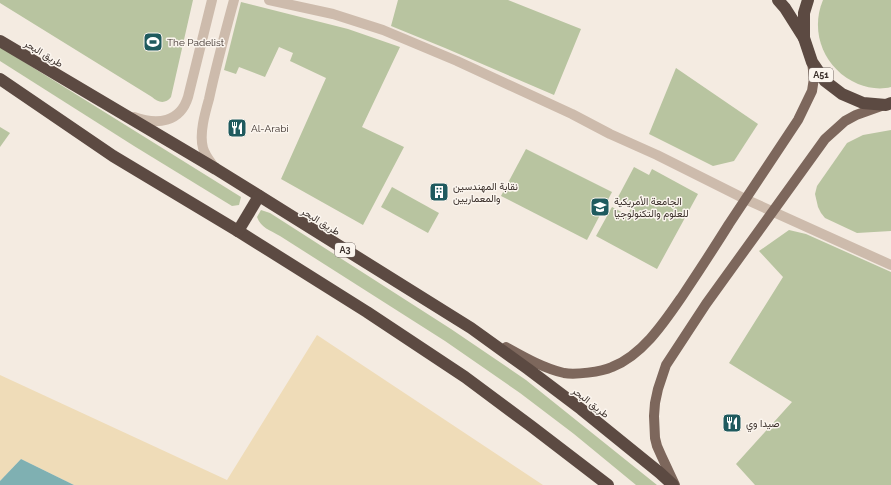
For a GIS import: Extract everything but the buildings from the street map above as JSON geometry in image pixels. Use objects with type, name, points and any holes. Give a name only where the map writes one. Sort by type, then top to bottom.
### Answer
[{"type":"highway","name":"A51","points":[[778,0],[785,8],[804,38],[812,62],[825,81],[842,94],[863,103],[888,104]]},
{"type":"highway","name":"A51","points":[[804,38],[804,14],[808,0]]},
{"type":"highway","name":"طريق البحر","points":[[0,41],[216,169],[471,328],[581,408],[674,485]]},
{"type":"highway","points":[[0,79],[113,156],[238,231],[367,312],[465,377],[608,485]]},
{"type":"highway","points":[[238,231],[259,196]]},
{"type":"main road","points":[[471,328],[524,358],[565,373],[591,373],[612,368],[639,350],[666,320],[798,120],[814,85],[812,62]]},
{"type":"main road","points":[[674,485],[660,456],[657,446],[654,416],[654,403],[666,365],[694,321],[825,139],[845,121],[856,115],[888,104]]},
{"type":"street","points":[[118,111],[147,121],[157,122],[167,120],[175,116],[184,108],[212,0]]},
{"type":"street","points":[[216,169],[203,148],[202,131],[214,73],[234,0]]},
{"type":"street","points":[[268,0],[333,14],[376,28],[450,58],[572,114],[745,199],[891,265]]},
{"type":"green space","points":[[0,0],[193,0],[171,97],[164,102],[157,101],[0,3]]},
{"type":"green space","points":[[398,0],[508,0],[581,29],[554,95],[391,26]]},
{"type":"green space","points":[[823,0],[891,0],[891,87],[874,88],[858,84],[846,78],[829,60],[819,37],[819,13]]},
{"type":"green space","points":[[241,2],[348,29],[400,47],[362,127],[404,147],[363,225],[281,179],[326,78],[290,61],[293,53],[279,47],[265,77],[239,67],[236,74],[224,70]]},
{"type":"green space","points":[[0,47],[241,197],[239,205],[232,206],[0,61]]},
{"type":"green space","points":[[676,68],[758,124],[734,161],[713,166],[649,134]]},
{"type":"green space","points":[[0,127],[10,133],[0,147]]},
{"type":"green space","points":[[891,130],[891,231],[857,233],[825,218],[818,207],[815,194],[817,186],[847,143],[863,135]]},
{"type":"green space","points":[[526,149],[612,192],[587,240],[501,196]]},
{"type":"green space","points":[[634,167],[649,175],[652,169],[698,194],[657,269],[596,236],[612,207],[627,215],[632,207],[617,199]]},
{"type":"green space","points":[[392,187],[439,213],[428,233],[381,207]]},
{"type":"green space","points":[[261,210],[270,213],[451,329],[526,380],[657,485],[636,485],[574,434],[520,393],[445,341],[266,228],[261,224],[257,217]]},
{"type":"green space","points":[[789,230],[806,234],[891,272],[891,485],[755,485],[736,464],[792,402],[729,363],[783,277],[759,251]]},
{"type":"sand","points":[[317,335],[543,485],[74,485],[21,459],[0,481],[0,375],[227,480]]},
{"type":"water","points":[[21,459],[74,485],[0,485],[0,481]]},
{"type":"place","name":"The Padelist","points":[[153,42]]},
{"type":"place","name":"Al-Arabi","points":[[237,128]]},
{"type":"place","name":"نقابة المهندسين والمعماريين","points":[[439,192]]},
{"type":"place","name":"الجامعة الأمريكية للعلوم والتكنولوجيا","points":[[600,207]]},
{"type":"place","name":"صيدا وي","points":[[732,423]]}]
